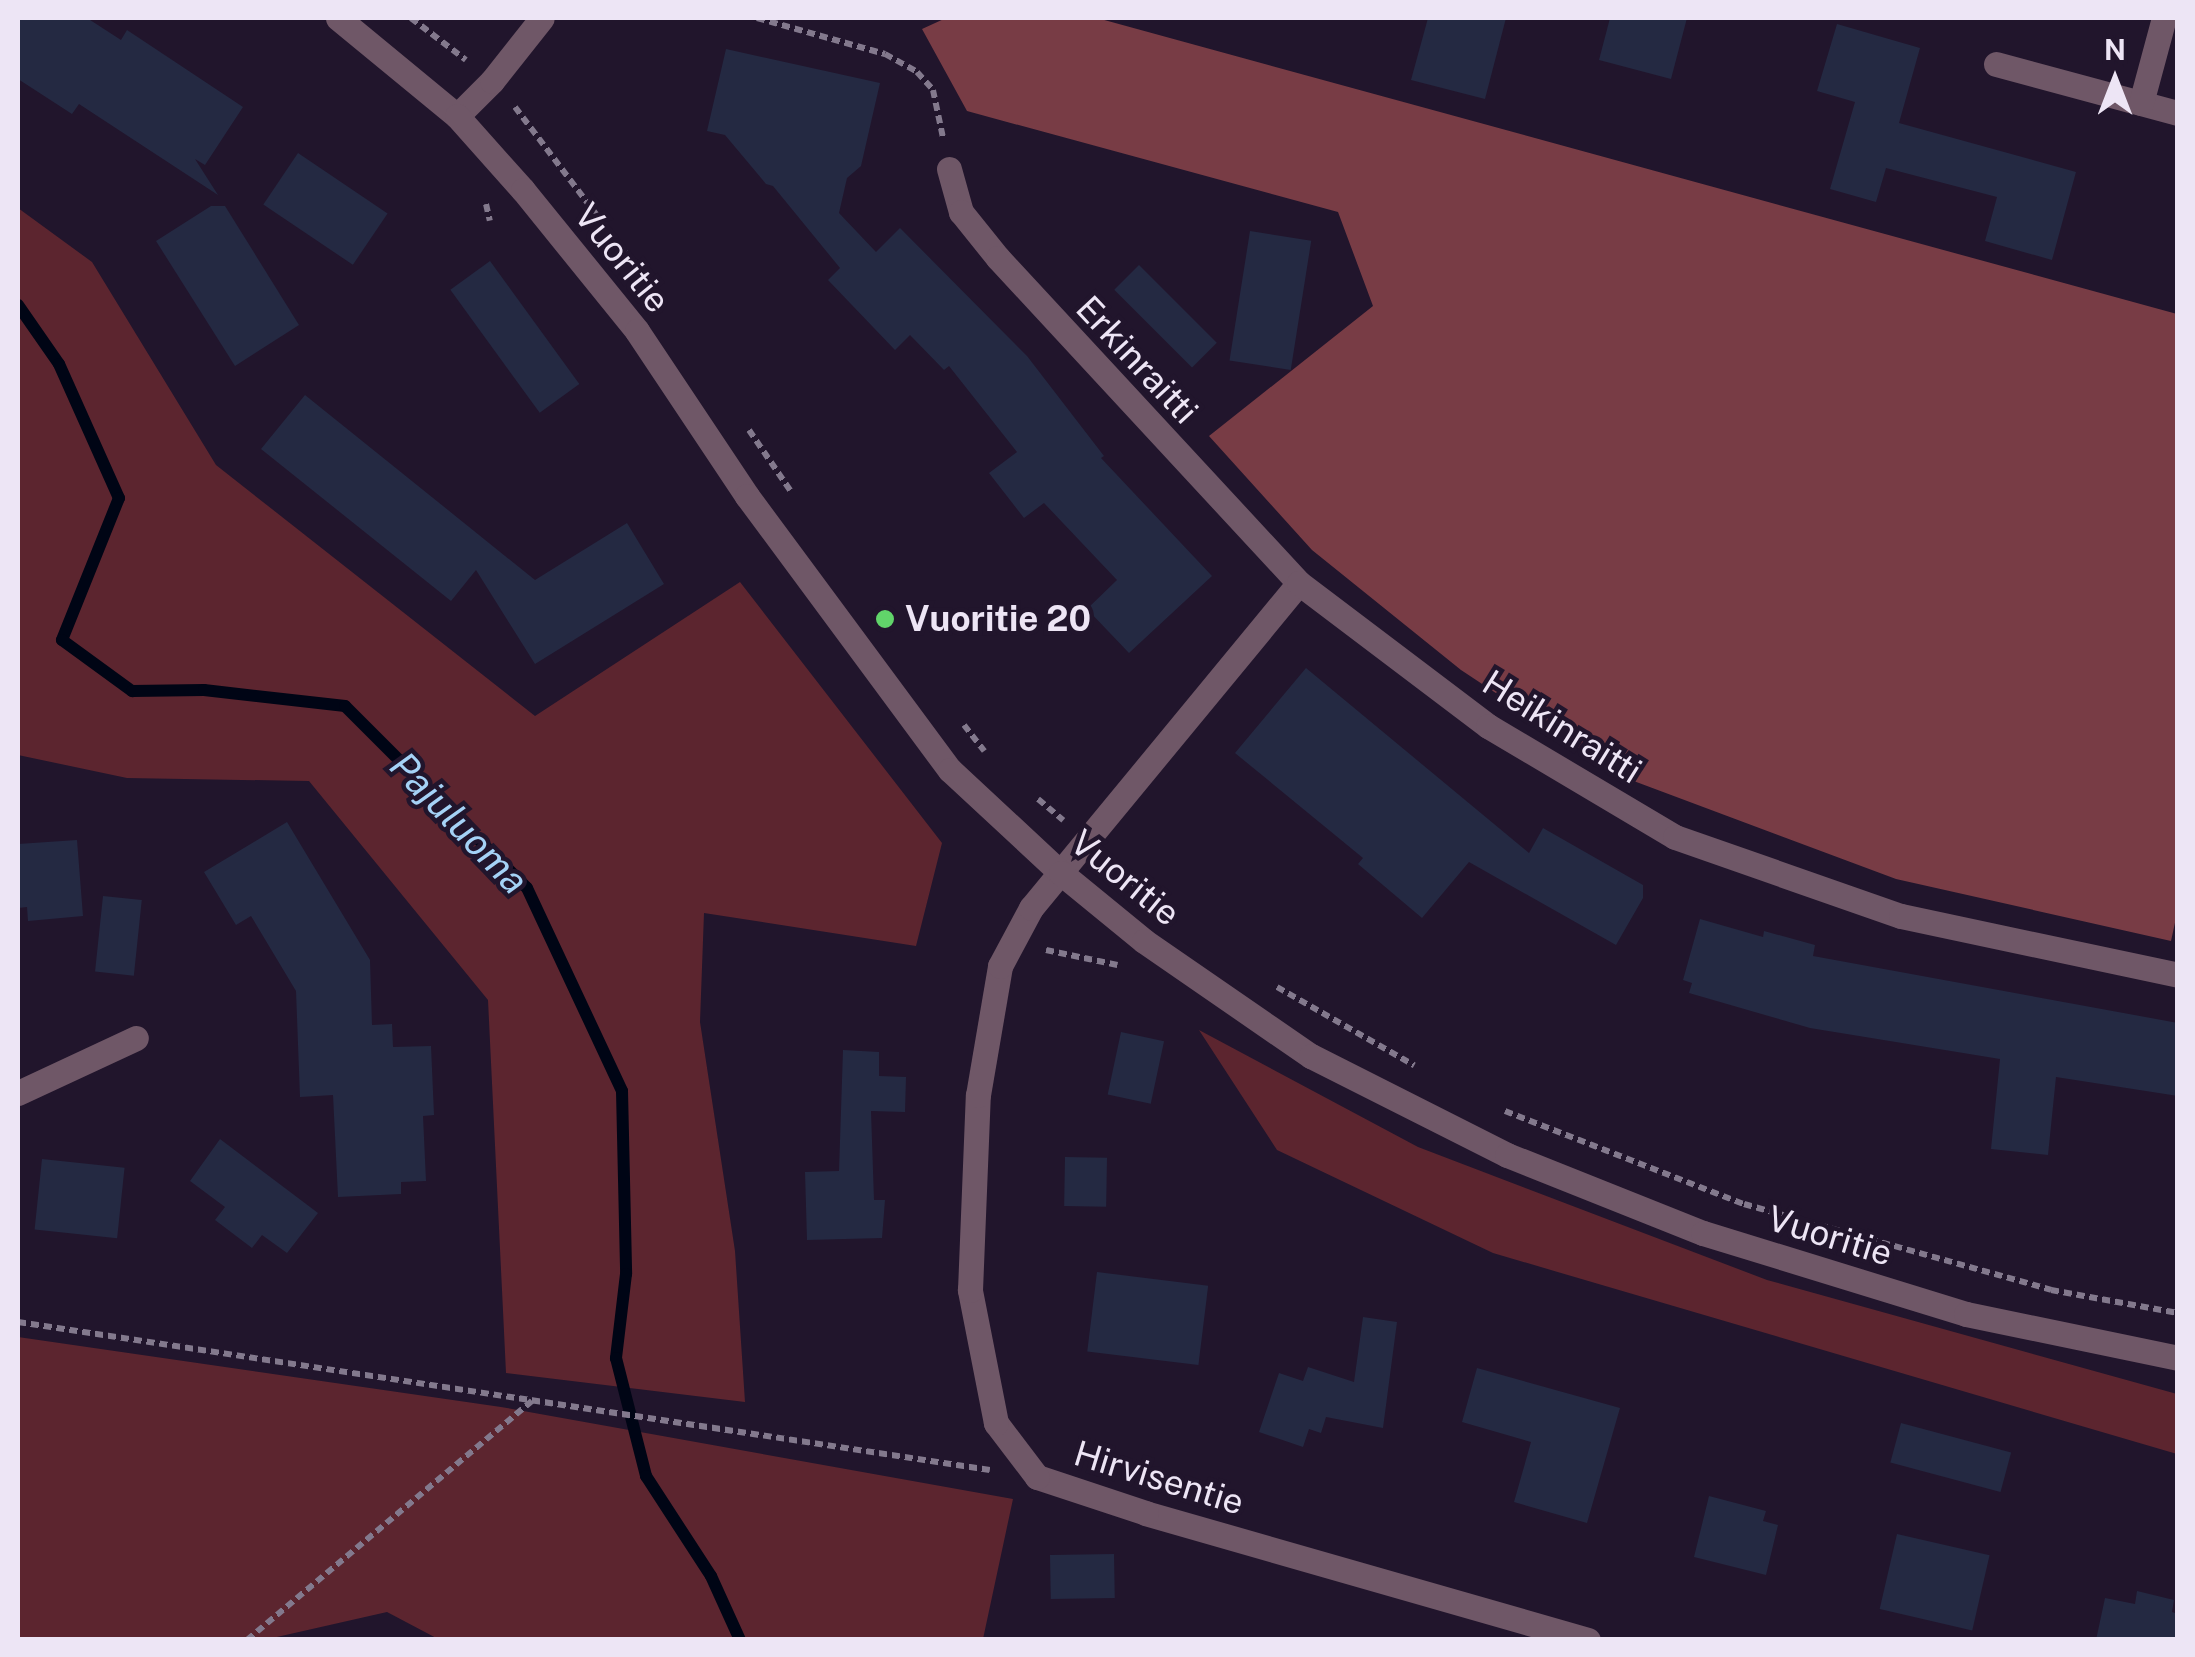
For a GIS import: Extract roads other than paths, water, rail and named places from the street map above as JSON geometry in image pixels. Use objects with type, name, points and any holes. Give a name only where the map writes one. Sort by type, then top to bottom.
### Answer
[{"type":"street","name":"Vuoritie","points":[[338,18],[458,116],[637,331],[747,496],[950,770],[1060,873],[1144,941],[1311,1056],[1507,1155],[1703,1233],[1966,1314],[2178,1358]]},
{"type":"street","points":[[458,116],[492,81],[542,18]]},
{"type":"street","points":[[2141,103],[2164,18]]},
{"type":"street","points":[[1996,64],[2178,113]]},
{"type":"street","name":"Erkinraitti","points":[[949,169],[961,212],[998,258],[1298,583]]},
{"type":"street","points":[[1060,873],[1298,583]]},
{"type":"street","name":"Heikinraitti","points":[[1298,583],[1488,726],[1675,836],[1901,916],[2178,974]]},
{"type":"street","name":"Hirvisentie","points":[[1060,873],[1031,908],[1000,966],[978,1095],[970,1290],[996,1423],[1036,1477],[1146,1514],[1588,1640]]},
{"type":"street","points":[[18,1094],[136,1038]]},
{"type":"waterway","name":"Pajuluoma","points":[[18,305],[59,364],[119,498],[62,640],[132,691],[204,690],[345,706],[527,888],[622,1091],[626,1274],[616,1358],[646,1476],[711,1576],[740,1640]]},
{"type":"place","name":"Vuoritie 20","points":[[885,619]]}]
